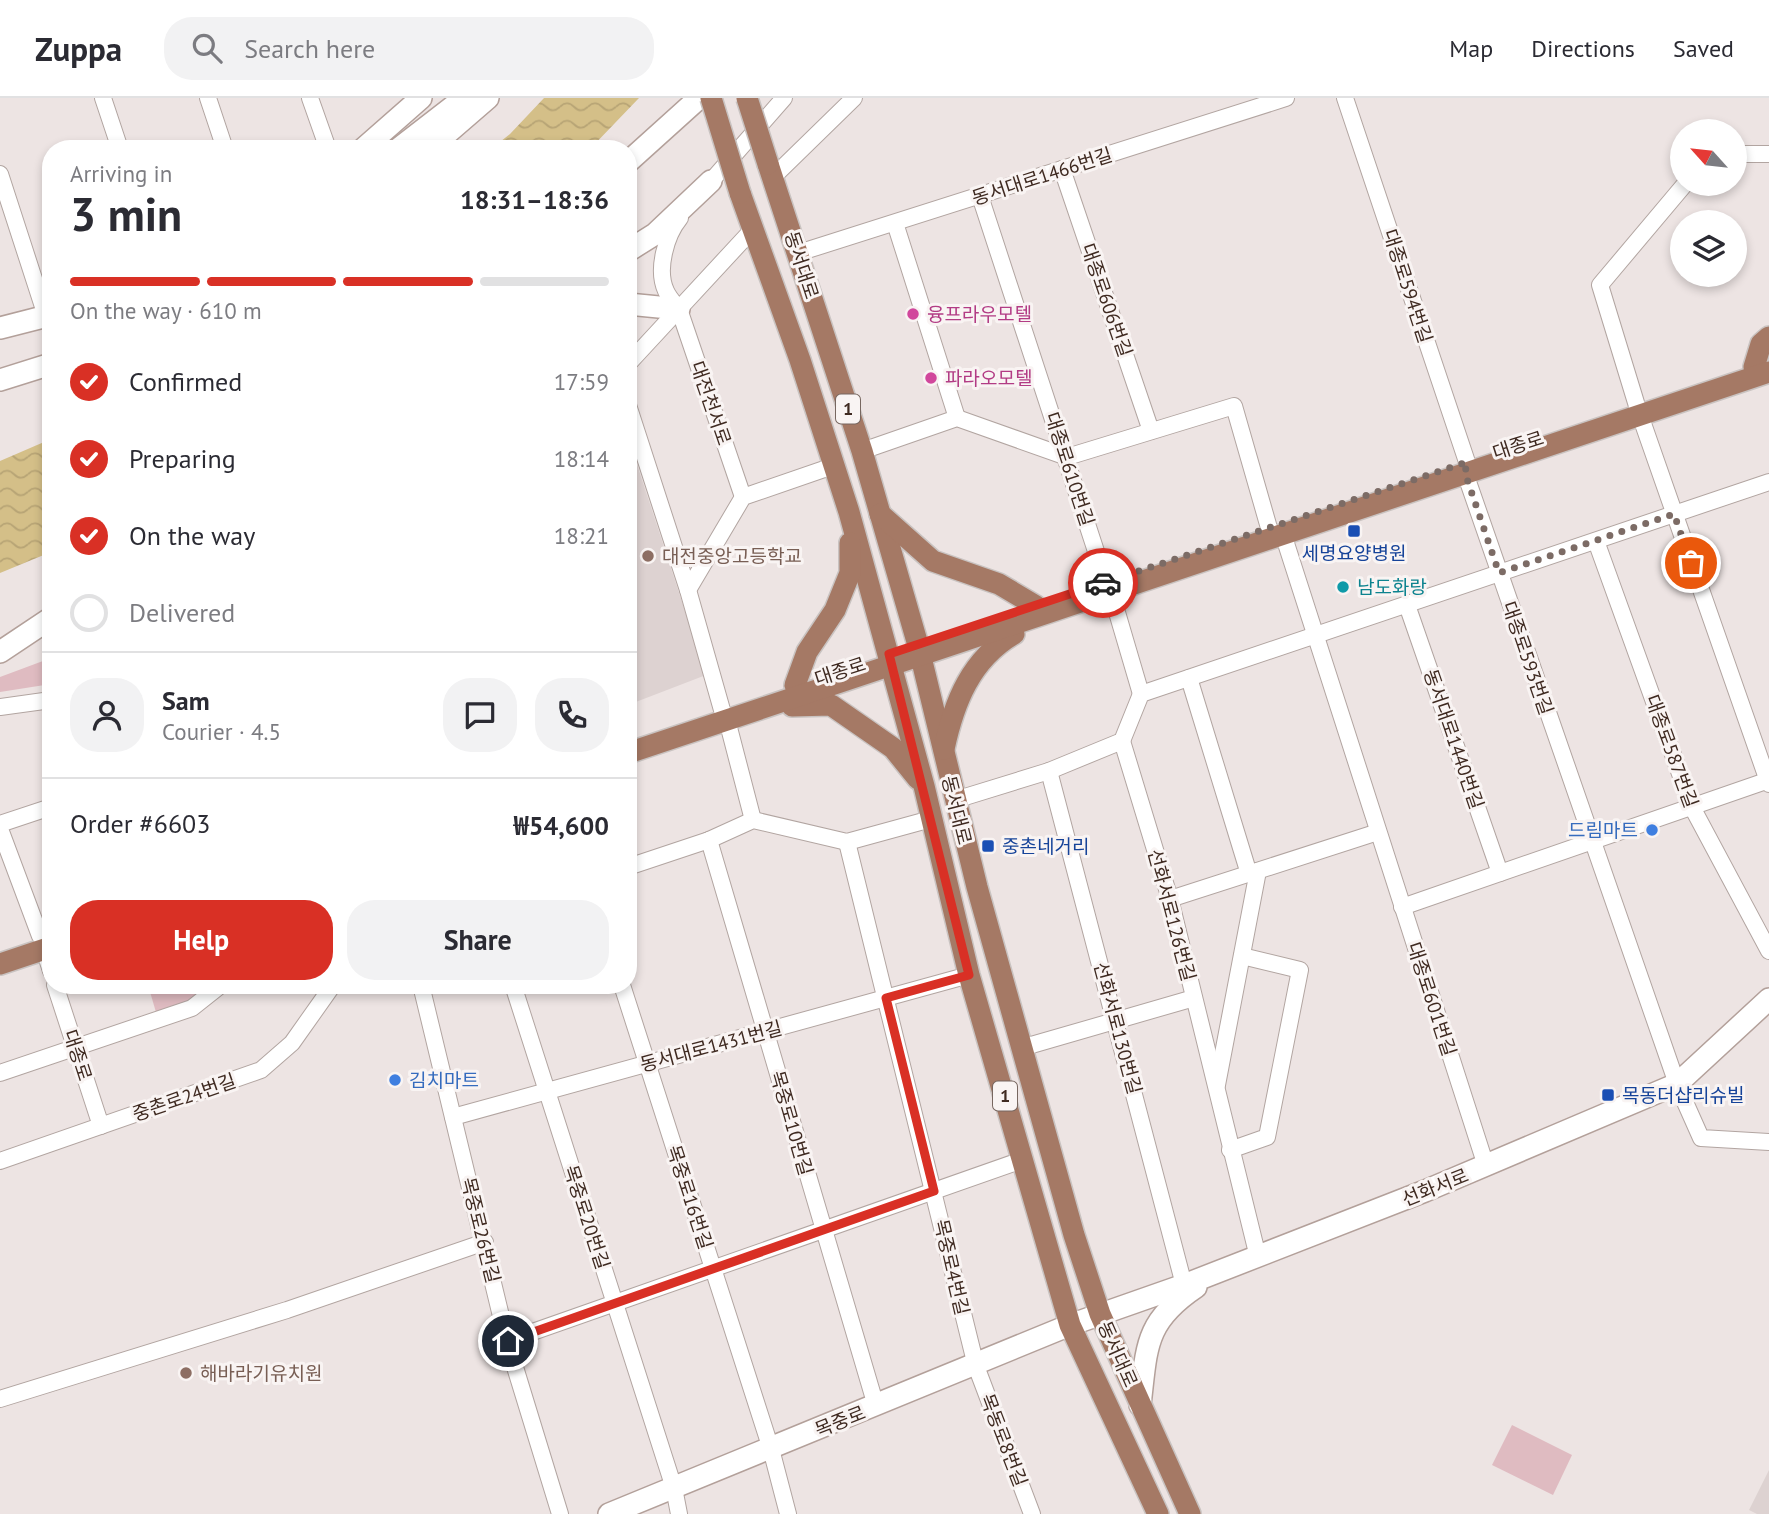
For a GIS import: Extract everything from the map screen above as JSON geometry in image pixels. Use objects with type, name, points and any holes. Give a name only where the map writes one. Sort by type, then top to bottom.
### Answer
[{"type":"main road","name":"동서대로","points":[[710,98],[849,512],[924,786],[969,975],[1069,1325],[1158,1514]]},
{"type":"main road","name":"동서대로","points":[[747,98],[862,451],[919,650],[943,754],[1074,1235],[1100,1314],[1190,1514]]},
{"type":"main road","points":[[1765,369],[1761,344],[1769,337]]},
{"type":"main road","name":"대종로","points":[[637,739],[769,706],[919,650],[1765,369]]},
{"type":"main road","points":[[795,685],[807,652],[835,610],[850,573],[849,512]]},
{"type":"main road","points":[[879,513],[933,561],[999,584],[1044,609],[991,647],[968,680],[956,705],[943,754]]},
{"type":"main road","name":"대종로","points":[[637,749],[795,685],[890,660]]},
{"type":"main road","points":[[769,706],[831,705],[893,748],[924,786]]},
{"type":"main road","points":[[0,950],[42,942]]},
{"type":"main road","points":[[0,964],[42,943]]},
{"type":"street","points":[[103,98],[117,140]]},
{"type":"street","points":[[208,98],[222,140]]},
{"type":"street","points":[[310,98],[325,140]]},
{"type":"street","points":[[410,140],[464,98]]},
{"type":"street","points":[[439,140],[488,98]]},
{"type":"street","points":[[637,154],[699,98]]},
{"type":"street","name":"대전천서로","points":[[743,497],[679,309],[665,290],[663,258],[672,228],[784,98]]},
{"type":"street","points":[[770,171],[854,98]]},
{"type":"street","name":"동서대로1466번길","points":[[798,253],[1286,98]]},
{"type":"street","name":"대종로594번길","points":[[1345,98],[1466,468]]},
{"type":"street","points":[[373,140],[416,101]]},
{"type":"street","points":[[1747,155],[1769,154]]},
{"type":"street","name":"대종로606번길","points":[[1062,169],[1152,430]]},
{"type":"street","points":[[0,174],[42,295]]},
{"type":"street","points":[[637,245],[655,234],[710,181]]},
{"type":"street","name":"대종로610번길","points":[[980,196],[1067,457],[1141,694]]},
{"type":"street","points":[[1402,907],[1768,783],[1674,514],[1600,285],[1675,196]]},
{"type":"street","points":[[895,223],[957,418]]},
{"type":"street","points":[[637,354],[752,229]]},
{"type":"street","points":[[637,305],[679,309]]},
{"type":"street","points":[[0,328],[42,317]]},
{"type":"street","points":[[0,380],[42,367]]},
{"type":"street","name":"대종로601번길","points":[[1152,430],[1234,406],[1315,636],[1486,1166]]},
{"type":"street","points":[[862,451],[957,418],[1067,457],[1152,430]]},
{"type":"street","points":[[637,433],[688,590],[753,820]]},
{"type":"street","points":[[688,590],[743,497],[833,466]]},
{"type":"street","name":"대종로593번길","points":[[1466,468],[1591,842],[1677,1084]]},
{"type":"street","points":[[956,800],[1049,771],[1122,741],[1141,694],[1769,482]]},
{"type":"street","name":"대종로587번길","points":[[1596,541],[1692,807],[1769,951]]},
{"type":"street","name":"동서대로1440번길","points":[[1407,605],[1500,873]]},
{"type":"street","points":[[0,633],[42,620]]},
{"type":"street","points":[[0,652],[42,623]]},
{"type":"street","points":[[1189,678],[1253,872]]},
{"type":"street","points":[[0,707],[42,700]]},
{"type":"street","name":"선화서로126번길","points":[[1122,741],[1170,899],[1258,1257]]},
{"type":"street","name":"선화서로130번길","points":[[1049,771],[1117,1020],[1184,1285]]},
{"type":"street","points":[[0,824],[42,810]]},
{"type":"street","points":[[637,864],[709,840],[753,820],[847,842],[931,819]]},
{"type":"street","points":[[0,829],[42,931]]},
{"type":"street","points":[[1170,899],[1378,832]]},
{"type":"street","name":"목중로10번길","points":[[709,840],[876,1406]]},
{"type":"street","name":"목중로4번길","points":[[847,842],[975,1366]]},
{"type":"street","name":"선화서로126번길","points":[[1216,1091],[1242,956],[1253,872]]},
{"type":"street","points":[[1230,1150],[1267,1137],[1300,970],[1242,956]]},
{"type":"street","name":"동서대로1431번길","points":[[453,1117],[969,975]]},
{"type":"street","name":"대종로","points":[[58,994],[101,1126]]},
{"type":"street","points":[[0,1073],[192,1008],[210,994]]},
{"type":"street","name":"중촌로24번길","points":[[0,1161],[261,1070],[292,1043],[327,994]]},
{"type":"street","name":"목중로26번길","points":[[423,994],[508,1341],[560,1514]]},
{"type":"street","name":"목중로20번길","points":[[516,994],[674,1488],[679,1514]]},
{"type":"street","name":"목중로16번길","points":[[625,994],[771,1449],[788,1514]]},
{"type":"street","points":[[1021,1048],[1194,998]]},
{"type":"street","name":"선화서로","points":[[1069,1325],[1258,1257],[1486,1166],[1677,1084],[1769,999]]},
{"type":"street","points":[[1677,1084],[1702,1138],[1769,1142]]},
{"type":"street","points":[[508,1341],[1022,1160]]},
{"type":"street","points":[[0,1399],[287,1310],[485,1242]]},
{"type":"street","points":[[1140,1405],[1149,1340],[1163,1312],[1222,1271]]},
{"type":"street","name":"목중로","points":[[609,1514],[975,1366],[1069,1325]]},
{"type":"street","name":"목동로8번길","points":[[975,1366],[1031,1514]]},
{"type":"shaded area","name":"대전중앙고등학교","points":[[637,464],[706,675],[637,702]]},
{"type":"shaded area","points":[[42,661],[42,685],[0,692],[0,677]]},
{"type":"shaded area","points":[[151,994],[204,994],[158,1019]]},
{"type":"shaded area","points":[[1512,1425],[1572,1455],[1553,1495],[1492,1465]]},
{"type":"shaded area","points":[[1769,1470],[1769,1514],[1757,1514],[1749,1510]]},
{"type":"water","points":[[544,98],[639,98],[599,140],[502,140]]},
{"type":"water","points":[[42,443],[42,556],[0,573],[0,461]]},
{"type":"way so far","points":[[1103,583],[1467,462],[1465,473],[1499,573],[1674,514],[1691,563]]},
{"type":"place","name":"융프라우모텔","points":[[913,314]]},
{"type":"place","name":"파라오모텔","points":[[931,378]]},
{"type":"place","name":"세명요양병원","points":[[1354,531]]},
{"type":"place","name":"대전중앙고등학교","points":[[648,556]]},
{"type":"place","name":"남도화랑","points":[[1343,587]]},
{"type":"place","name":"드림마트","points":[[1652,830]]},
{"type":"place","name":"중촌네거리","points":[[988,846]]},
{"type":"place","name":"김치마트","points":[[395,1080]]},
{"type":"place","name":"목동더샵리슈빌","points":[[1608,1095]]},
{"type":"place","name":"해바라기유치원","points":[[186,1373]]},
{"type":"route","points":[[508,1341],[934,1191],[886,998],[969,975],[889,654],[1103,583]]}]
